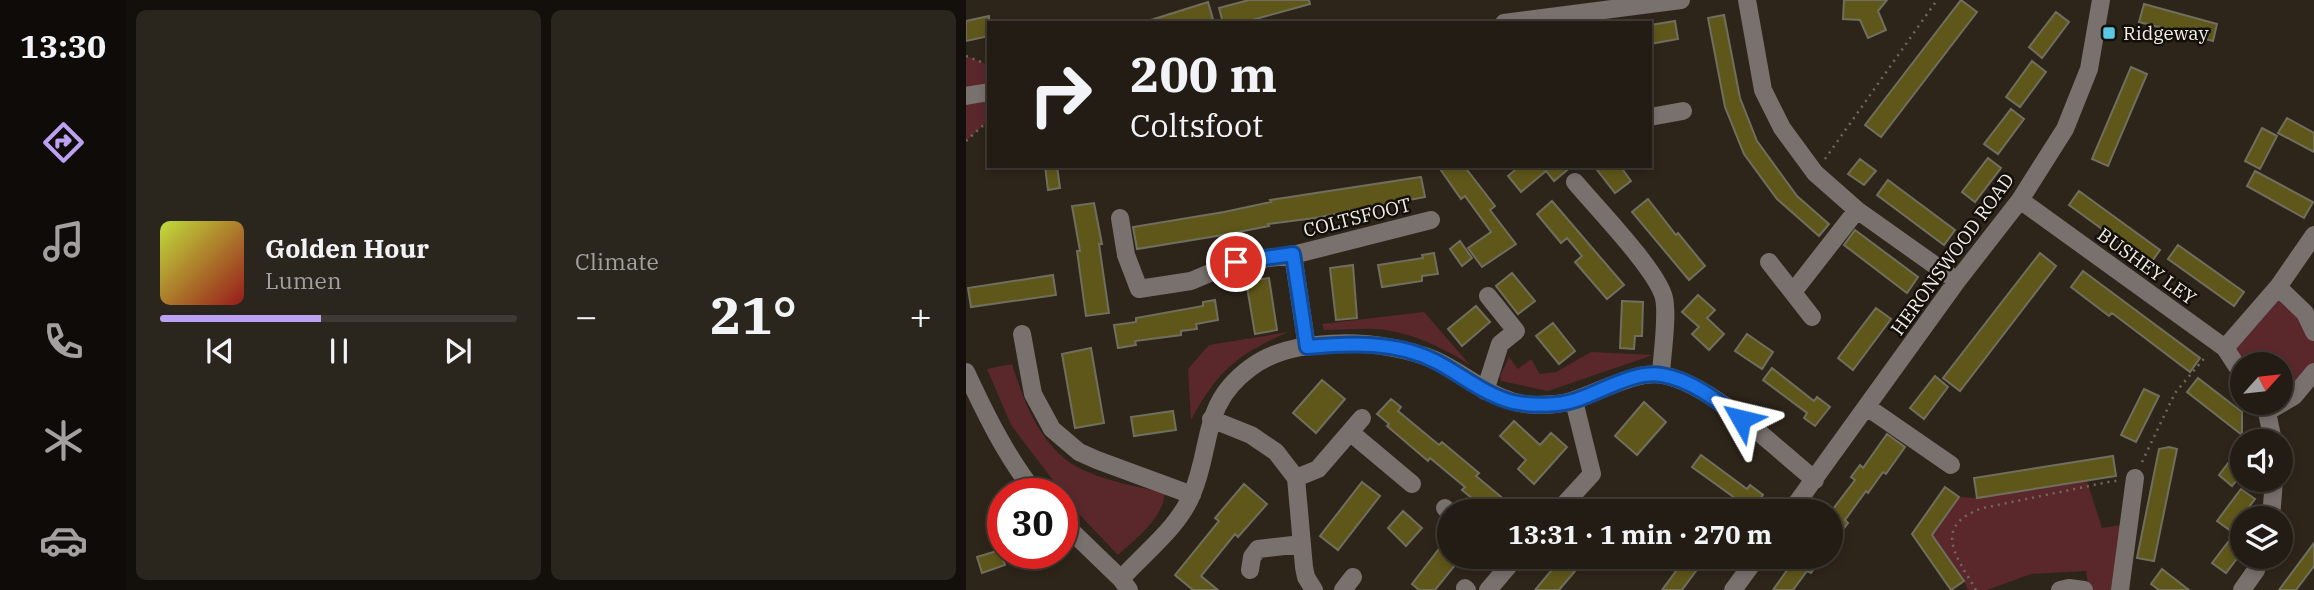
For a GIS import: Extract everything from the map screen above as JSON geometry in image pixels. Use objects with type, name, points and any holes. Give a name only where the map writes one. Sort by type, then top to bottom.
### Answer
[{"type":"street","points":[[1535,21],[1597,17],[1681,0]]},
{"type":"street","points":[[1747,0],[1763,90],[1782,128],[1815,173],[1857,210],[1957,281]]},
{"type":"street","name":"HERONSWOOD ROAD","points":[[1800,499],[1957,281],[2020,200],[2065,129],[2089,69],[2101,0]]},
{"type":"street","points":[[966,96],[987,92]]},
{"type":"street","points":[[1652,117],[1683,111]]},
{"type":"street","points":[[1575,182],[1650,271],[1660,287],[1664,300],[1661,374]]},
{"type":"street","name":"BUSHEY LEY","points":[[2020,200],[2222,346],[2230,357]]},
{"type":"street","points":[[1793,292],[1857,210]]},
{"type":"street","name":"COLTSFOOT","points":[[1120,218],[1126,255],[1139,289],[1191,281],[1236,262],[1293,254],[1432,220]]},
{"type":"street","points":[[2222,346],[2277,287],[2314,234]]},
{"type":"street","name":"COLTSFOOT","points":[[1293,254],[1307,347]]},
{"type":"street","points":[[1769,262],[1812,317]]},
{"type":"street","points":[[2277,287],[2305,313],[2314,332]]},
{"type":"street","points":[[1485,391],[1500,344],[1516,331],[1488,296]]},
{"type":"street","points":[[1022,334],[1033,394],[1052,429],[1079,452],[1192,495]]},
{"type":"street","points":[[1078,538],[1125,584],[1176,520],[1192,495],[1211,419],[1229,386],[1252,366],[1276,355],[1307,347],[1352,343],[1389,347],[1434,360],[1485,391],[1512,402],[1536,405],[1574,401],[1619,382],[1661,374],[1689,384],[1722,404],[1815,480]]},
{"type":"street","points":[[966,372],[990,423],[1023,478]]},
{"type":"street","points":[[2293,396],[2314,372]]},
{"type":"street","points":[[1570,499],[1592,474],[1574,401]]},
{"type":"street","points":[[1867,407],[1951,465]]},
{"type":"street","points":[[1211,419],[1251,435],[1276,452],[1296,478],[1306,577],[1314,590]]},
{"type":"street","points":[[1296,478],[1318,469],[1356,425],[1412,484]]},
{"type":"street","points":[[2120,590],[2135,481]]},
{"type":"street","points":[[1250,570],[1252,557],[1258,549],[1302,544]]},
{"type":"street","points":[[1733,590],[1748,569]]},
{"type":"street","points":[[2242,590],[2256,569]]},
{"type":"street","points":[[2060,590],[2084,590]]},
{"type":"path","points":[[1815,173],[1937,0]]},
{"type":"path","points":[[966,56],[987,64]]},
{"type":"path","points":[[966,141],[987,122]]},
{"type":"path","points":[[1976,590],[1954,552],[1950,536],[1956,524],[1968,513],[1983,508],[2113,481],[2135,481],[2175,393],[2222,346]]},
{"type":"shaded area","points":[[966,56],[987,64],[987,85],[966,89]]},
{"type":"shaded area","points":[[987,99],[987,122],[966,141],[966,102]]},
{"type":"shaded area","points":[[2278,287],[2314,332],[2314,372],[2293,391],[2293,352],[2230,353],[2225,348]]},
{"type":"shaded area","points":[[1424,312],[1470,365],[1411,336],[1386,330],[1324,330],[1322,324]]},
{"type":"shaded area","points":[[1288,332],[1255,348],[1230,366],[1210,388],[1191,420],[1188,369],[1209,345]]},
{"type":"shaded area","points":[[1591,352],[1653,355],[1548,391],[1501,381],[1500,376],[1509,357],[1518,369],[1531,359],[1540,374],[1556,372]]},
{"type":"shaded area","points":[[1012,364],[1035,422],[1064,458],[1098,476],[1165,493],[1154,520],[1118,555],[1078,513],[1078,478],[1051,478],[1011,425],[987,369]]},
{"type":"shaded area","points":[[2087,481],[2102,528],[2128,524],[2120,590],[2089,590],[2086,571],[2031,574],[1987,590],[1968,590],[1932,535],[1959,497],[1977,498]]},
{"type":"building","points":[[1249,0],[1309,0],[1310,4],[1248,21],[1222,21],[1219,8]]},
{"type":"building","points":[[1844,0],[1887,0],[1878,11],[1886,30],[1868,38],[1860,20],[1843,19]]},
{"type":"building","points":[[1961,0],[1977,12],[1881,137],[1865,125]]},
{"type":"building","points":[[1208,2],[1213,19],[1206,21],[1151,20]]},
{"type":"building","points":[[2144,4],[2217,24],[2213,41],[2139,22]]},
{"type":"building","points":[[2056,12],[2069,22],[2042,58],[2029,47]]},
{"type":"building","points":[[1724,15],[1740,98],[1757,141],[1797,196],[1829,224],[1819,236],[1777,199],[1744,154],[1725,107],[1708,18]]},
{"type":"building","points":[[989,16],[987,36],[966,41],[966,21]]},
{"type":"building","points":[[1675,21],[1678,39],[1652,44],[1652,25]]},
{"type":"building","points":[[2032,61],[2046,72],[2020,107],[2006,97]]},
{"type":"building","points":[[2131,67],[2147,74],[2108,166],[2092,159]]},
{"type":"building","points":[[2011,109],[2024,119],[1998,154],[1984,144]]},
{"type":"building","points":[[2287,118],[2314,133],[2314,152],[2278,133]]},
{"type":"building","points":[[2262,128],[2277,136],[2260,169],[2245,161]]},
{"type":"building","points":[[1988,158],[2001,168],[1975,202],[1962,192]]},
{"type":"building","points":[[1860,159],[1876,171],[1864,185],[1848,174]]},
{"type":"building","points":[[1045,168],[1057,168],[1060,188],[1048,190]]},
{"type":"building","points":[[1439,168],[1466,168],[1495,206],[1490,210],[1516,244],[1482,267],[1468,248],[1491,232],[1465,196],[1461,199]]},
{"type":"building","points":[[1518,168],[1570,168],[1554,181],[1546,171],[1521,192],[1508,176]]},
{"type":"building","points":[[1596,168],[1621,168],[1631,181],[1615,193]]},
{"type":"building","points":[[2255,171],[2313,202],[2304,218],[2247,186]]},
{"type":"building","points":[[1421,177],[1425,197],[1137,249],[1133,227],[1224,212],[1271,202],[1270,200]]},
{"type":"building","points":[[1888,180],[1955,230],[1944,245],[1877,195]]},
{"type":"building","points":[[2079,191],[2160,250],[2150,264],[2069,205]]},
{"type":"building","points":[[1648,199],[1705,266],[1689,280],[1632,212]]},
{"type":"building","points":[[1552,201],[1624,285],[1607,299],[1575,262],[1582,256],[1567,238],[1561,243],[1537,214]]},
{"type":"building","points":[[1094,203],[1102,244],[1099,244],[1109,313],[1086,316],[1077,251],[1080,251],[1072,206]]},
{"type":"building","points":[[1855,230],[1918,277],[1907,293],[1844,245]]},
{"type":"building","points":[[1460,241],[1472,258],[1462,266],[1450,249]]},
{"type":"building","points":[[2178,245],[2244,292],[2234,306],[2168,259]]},
{"type":"building","points":[[1434,253],[1438,274],[1422,276],[1422,281],[1382,287],[1378,265],[1423,258],[1422,255]]},
{"type":"building","points":[[2040,253],[2056,266],[1960,391],[1943,378]]},
{"type":"building","points":[[1353,265],[1357,318],[1336,320],[1330,268]]},
{"type":"building","points":[[2083,271],[2200,358],[2190,372],[2112,313],[2109,316],[2071,287]]},
{"type":"building","points":[[1512,273],[1535,301],[1518,314],[1496,286]]},
{"type":"building","points":[[1053,275],[1056,295],[971,307],[968,288]]},
{"type":"building","points":[[1269,278],[1277,330],[1255,334],[1246,281]]},
{"type":"building","points":[[1698,295],[1715,310],[1707,318],[1724,334],[1709,350],[1692,334],[1699,327],[1682,312]]},
{"type":"building","points":[[1215,300],[1218,320],[1196,324],[1197,329],[1181,331],[1181,335],[1135,341],[1136,345],[1118,348],[1114,325],[1136,322],[1136,318],[1203,306],[1203,302]]},
{"type":"building","points":[[1622,301],[1643,302],[1642,336],[1635,336],[1634,349],[1620,348]]},
{"type":"building","points":[[1476,306],[1490,322],[1462,346],[1448,329]]},
{"type":"building","points":[[1876,308],[1891,319],[1853,370],[1838,358]]},
{"type":"building","points":[[1553,323],[1575,351],[1559,364],[1536,336]]},
{"type":"building","points":[[1747,334],[1773,352],[1762,369],[1735,351]]},
{"type":"building","points":[[1091,348],[1104,423],[1075,428],[1062,354]]},
{"type":"building","points":[[1772,368],[1814,401],[1817,397],[1830,407],[1815,426],[1804,418],[1807,413],[1763,380]]},
{"type":"building","points":[[1935,376],[1948,387],[1924,419],[1910,408]]},
{"type":"building","points":[[2198,378],[2230,403],[2230,415],[2242,415],[2242,429],[2234,429],[2187,392]]},
{"type":"building","points":[[1322,380],[1345,399],[1316,433],[1293,413]]},
{"type":"building","points":[[2144,389],[2159,396],[2136,442],[2121,435]]},
{"type":"building","points":[[1391,399],[1401,407],[1398,411],[1439,445],[1442,442],[1479,473],[1476,476],[1504,499],[1473,499],[1462,490],[1465,487],[1430,458],[1428,461],[1377,414]]},
{"type":"building","points":[[1644,402],[1666,422],[1637,455],[1615,436]]},
{"type":"building","points":[[1173,411],[1176,430],[1134,436],[1131,417]]},
{"type":"building","points":[[1514,421],[1540,445],[1551,433],[1567,447],[1534,484],[1518,469],[1526,460],[1500,436]]},
{"type":"building","points":[[1887,434],[1905,447],[1886,474],[1883,472],[1868,493],[1866,491],[1845,520],[1848,523],[1843,529],[1843,499],[1841,499],[1855,480],[1851,477],[1860,465],[1863,468]]},
{"type":"building","points":[[2159,449],[2177,449],[2154,561],[2137,558]]},
{"type":"building","points":[[1701,455],[1747,489],[1750,485],[1763,495],[1760,499],[1736,499],[1692,467]]},
{"type":"building","points":[[2113,456],[2116,476],[1977,498],[1974,478]]},
{"type":"building","points":[[2230,461],[2230,484],[2219,475]]},
{"type":"building","points":[[1362,482],[1380,496],[1338,550],[1320,536]]},
{"type":"building","points":[[1244,484],[1267,504],[1238,537],[1235,534],[1201,576],[1218,590],[1193,590],[1175,575],[1219,521],[1215,518]]},
{"type":"building","points":[[1945,487],[1959,497],[1932,535],[1964,581],[1951,590],[1912,534]]},
{"type":"building","points":[[2239,492],[2245,492],[2255,499],[2250,506],[2230,506],[2230,530],[2217,521]]},
{"type":"building","points":[[1403,511],[1422,528],[1406,546],[1388,528]]},
{"type":"building","points":[[2230,540],[2230,568],[2226,573],[2212,563]]},
{"type":"building","points":[[2314,543],[2314,566],[2296,590],[2279,590]]},
{"type":"building","points":[[1437,552],[1437,569],[1452,569],[1435,590],[1419,590],[1412,584]]},
{"type":"building","points":[[987,554],[987,569],[994,569],[982,573],[977,557]]},
{"type":"building","points":[[1553,569],[1577,569],[1559,590],[1535,590]]},
{"type":"building","points":[[1677,569],[1697,569],[1682,590],[1662,590]]},
{"type":"building","points":[[1788,569],[1814,569],[1811,573],[1807,571],[1793,590],[1773,590]]},
{"type":"building","points":[[2162,569],[2189,590],[2159,590],[2151,584]]},
{"type":"place","name":"Ridgeway","points":[[2109,33]]},
{"type":"route","points":[[1236,262],[1293,254],[1307,347],[1352,343],[1389,347],[1434,360],[1485,391],[1512,402],[1536,405],[1574,401],[1619,382],[1661,374],[1689,384],[1741,419]]}]
